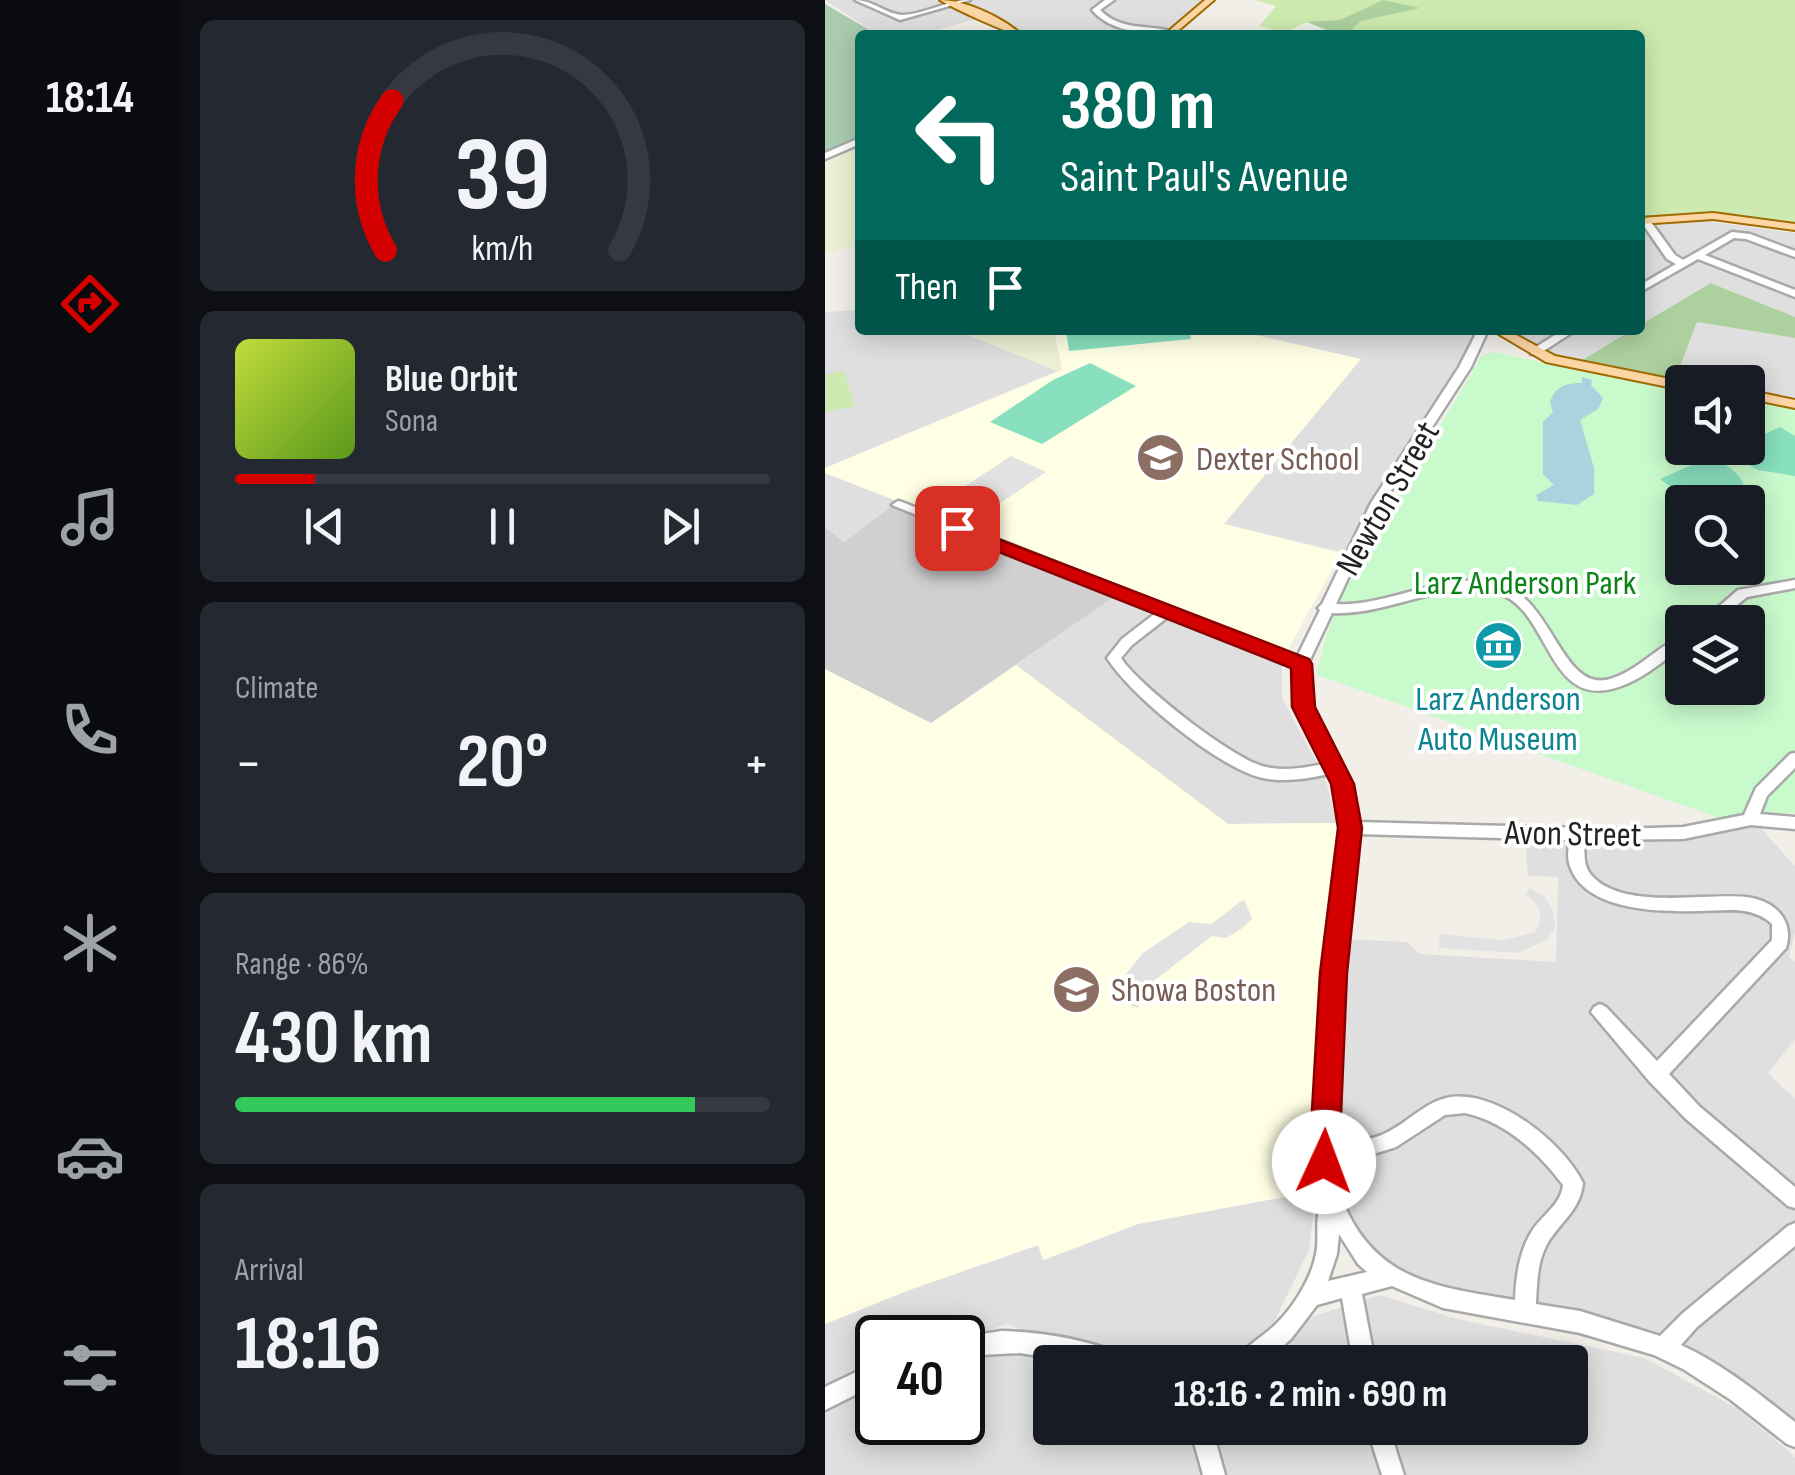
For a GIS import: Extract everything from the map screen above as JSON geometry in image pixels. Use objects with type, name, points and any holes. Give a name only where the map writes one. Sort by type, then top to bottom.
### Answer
[{"type":"main road","points":[[1173,30],[1210,0]]},
{"type":"main road","points":[[948,2],[1011,30]]},
{"type":"main road","points":[[1645,222],[1728,221],[1795,229]]},
{"type":"main road","points":[[1507,335],[1535,352],[1593,370],[1665,383]]},
{"type":"main road","points":[[1765,398],[1795,404]]},
{"type":"street","points":[[859,0],[895,18],[966,0]]},
{"type":"street","points":[[1110,0],[1096,10],[1103,19],[1146,30]]},
{"type":"street","points":[[825,156],[855,143]]},
{"type":"street","points":[[1645,224],[1671,256],[1682,263]]},
{"type":"street","points":[[1645,285],[1732,235],[1795,254]]},
{"type":"street","points":[[1697,256],[1795,294]]},
{"type":"street","name":"Newton Street","points":[[1301,667],[1377,502],[1455,382],[1480,335]]},
{"type":"street","points":[[1535,352],[1563,335]]},
{"type":"street","points":[[898,504],[1301,667],[1303,707],[1343,784],[1350,828],[1333,973],[1324,1162],[1332,1236],[1315,1295],[1272,1345]]},
{"type":"street","points":[[1729,605],[1743,593],[1795,584]]},
{"type":"street","points":[[1325,608],[1365,610],[1441,587],[1502,588],[1527,601],[1535,611],[1555,657],[1572,676],[1593,684],[1618,682],[1665,652]]},
{"type":"street","points":[[1167,611],[1113,658],[1130,683],[1255,770],[1297,774],[1333,767]]},
{"type":"street","points":[[1751,819],[1752,803],[1760,789],[1795,758]]},
{"type":"street","name":"Avon Street","points":[[1350,828],[1683,834],[1751,819],[1795,823]]},
{"type":"street","points":[[1577,834],[1573,856],[1577,870],[1602,892],[1643,903],[1746,904],[1763,908],[1781,921],[1784,931],[1779,943],[1657,1074]]},
{"type":"street","points":[[1600,1012],[1693,1112],[1795,1198]]},
{"type":"street","points":[[1324,1162],[1337,1153],[1371,1147],[1403,1135],[1446,1106],[1483,1106],[1502,1115],[1573,1183],[1567,1206],[1539,1237],[1532,1254],[1525,1313]]},
{"type":"street","points":[[1324,1162],[1345,1227],[1365,1257],[1393,1276],[1443,1298],[1580,1322],[1665,1348],[1739,1392],[1795,1436]]},
{"type":"street","points":[[1665,1348],[1690,1320],[1795,1233]]},
{"type":"street","points":[[1315,1295],[1393,1276]]},
{"type":"street","points":[[1349,1286],[1361,1345]]},
{"type":"street","points":[[985,1343],[1005,1340],[1047,1345]]},
{"type":"street","points":[[825,1399],[855,1384]]},
{"type":"street","points":[[1205,1445],[1213,1475]]},
{"type":"street","points":[[1383,1445],[1393,1475]]},
{"type":"shaded area","points":[[825,0],[937,0],[980,18],[936,30],[870,30]]},
{"type":"shaded area","points":[[950,0],[1205,0],[1170,30],[1013,30],[995,18]]},
{"type":"shaded area","points":[[825,4],[869,30],[855,30],[855,139],[825,152]]},
{"type":"shaded area","points":[[855,147],[855,249],[825,254],[825,160]]},
{"type":"shaded area","points":[[1697,220],[1795,233],[1795,317],[1712,283],[1645,322],[1645,227]]},
{"type":"shaded area","points":[[855,310],[855,335],[968,335],[1057,371],[825,468],[825,312]]},
{"type":"shaded area","points":[[1697,322],[1795,338],[1795,401],[1765,395],[1765,365],[1680,365]]},
{"type":"shaded area","points":[[968,335],[1055,335],[1062,369],[1057,371]]},
{"type":"shaded area","points":[[1055,335],[1256,335],[1361,359],[1224,524],[1341,553],[1286,653],[825,473],[825,468],[1062,370]]},
{"type":"shaded area","points":[[1256,335],[1473,335],[1464,358],[1380,484],[1345,553],[1224,524],[1360,359]]},
{"type":"shaded area","points":[[1516,335],[1624,335],[1576,364]]},
{"type":"shaded area","points":[[1011,456],[1046,472],[980,517],[944,500]]},
{"type":"shaded area","points":[[825,473],[898,501],[844,542],[825,527]]},
{"type":"shaded area","points":[[892,506],[1117,595],[931,723],[825,669],[825,527],[844,542]]},
{"type":"shaded area","points":[[1117,595],[1282,661],[1282,698],[1325,778],[1337,823],[1228,824],[1016,665]]},
{"type":"shaded area","name":"Showa Boston","points":[[1016,665],[1228,824],[1337,823],[1316,1191],[1138,1224],[1043,1260],[1038,1245],[825,1324],[825,669],[931,723]]},
{"type":"shaded area","points":[[1758,825],[1795,866],[1795,932],[1789,957],[1795,962],[1795,1039],[1768,1073],[1795,1099],[1795,1420],[1691,1352],[1417,1282],[1376,1254],[1360,1236],[1343,1211],[1334,1174],[1343,939],[1407,942],[1420,954],[1556,962],[1558,877],[1528,876],[1525,836],[1657,839],[1694,837]]},
{"type":"shaded area","points":[[1530,888],[1545,897],[1553,910],[1555,927],[1548,939],[1519,953],[1439,948],[1440,934],[1504,940],[1536,932],[1541,916],[1537,904],[1526,895]]},
{"type":"shaded area","points":[[1244,899],[1252,919],[1241,929],[1226,938],[1212,936],[1142,990],[1138,1008],[1120,1001],[1122,979],[1143,953],[1189,922],[1211,924]]},
{"type":"shaded area","points":[[1316,1191],[1309,1250],[1263,1345],[1066,1345],[1006,1324],[985,1332],[985,1315],[855,1315],[855,1378],[825,1389],[825,1324],[1039,1245],[1044,1260],[1138,1224]]},
{"type":"shaded area","points":[[1379,1295],[1461,1320],[1582,1345],[1282,1345],[1308,1318]]},
{"type":"shaded area","points":[[1588,1346],[1645,1358],[1738,1409],[1791,1453],[1795,1458],[1795,1475],[825,1475],[825,1406],[855,1392],[855,1445],[985,1445],[985,1351],[1031,1351],[1033,1445],[1588,1445]]},
{"type":"green space","points":[[1255,0],[1795,0],[1795,224],[1702,212],[1645,217],[1645,30],[1327,30],[1307,22],[1291,30],[1259,26],[1276,6]]},
{"type":"green space","points":[[1383,0],[1420,8],[1361,21],[1353,30],[1327,30],[1307,22],[1340,20]]},
{"type":"green space","points":[[1711,283],[1795,317],[1795,338],[1697,322],[1681,365],[1665,365],[1665,380],[1579,362],[1624,335],[1645,335],[1645,322]]},
{"type":"green space","points":[[1067,335],[1190,335],[1191,339],[1069,351]]},
{"type":"green space","name":"Larz Anderson Park","points":[[1493,352],[1665,388],[1665,465],[1765,465],[1765,403],[1795,409],[1795,813],[1754,813],[1722,819],[1317,675],[1343,591],[1363,550],[1481,356]]},
{"type":"green space","points":[[1090,363],[1136,386],[1042,444],[990,422],[1053,380]]},
{"type":"green space","points":[[844,371],[855,406],[825,412],[825,375]]},
{"type":"green space","points":[[1780,427],[1795,436],[1795,476],[1749,465],[1765,465],[1765,434]]},
{"type":"green space","points":[[1692,465],[1725,465],[1744,485],[1668,485],[1660,479]]},
{"type":"water","points":[[1582,377],[1592,380],[1591,385],[1603,398],[1598,409],[1580,420],[1594,468],[1594,494],[1577,505],[1538,501],[1536,495],[1554,485],[1543,474],[1543,422],[1553,412],[1550,402],[1558,389],[1582,383]]},
{"type":"place","name":"Dexter School","points":[[1161,458]]},
{"type":"place","name":"Larz Anderson Auto Museum","points":[[1498,646]]},
{"type":"place","name":"Showa Boston","points":[[1076,989]]},
{"type":"route","points":[[957,528],[1301,664],[1303,707],[1343,784],[1350,828],[1333,973],[1324,1162]]}]
